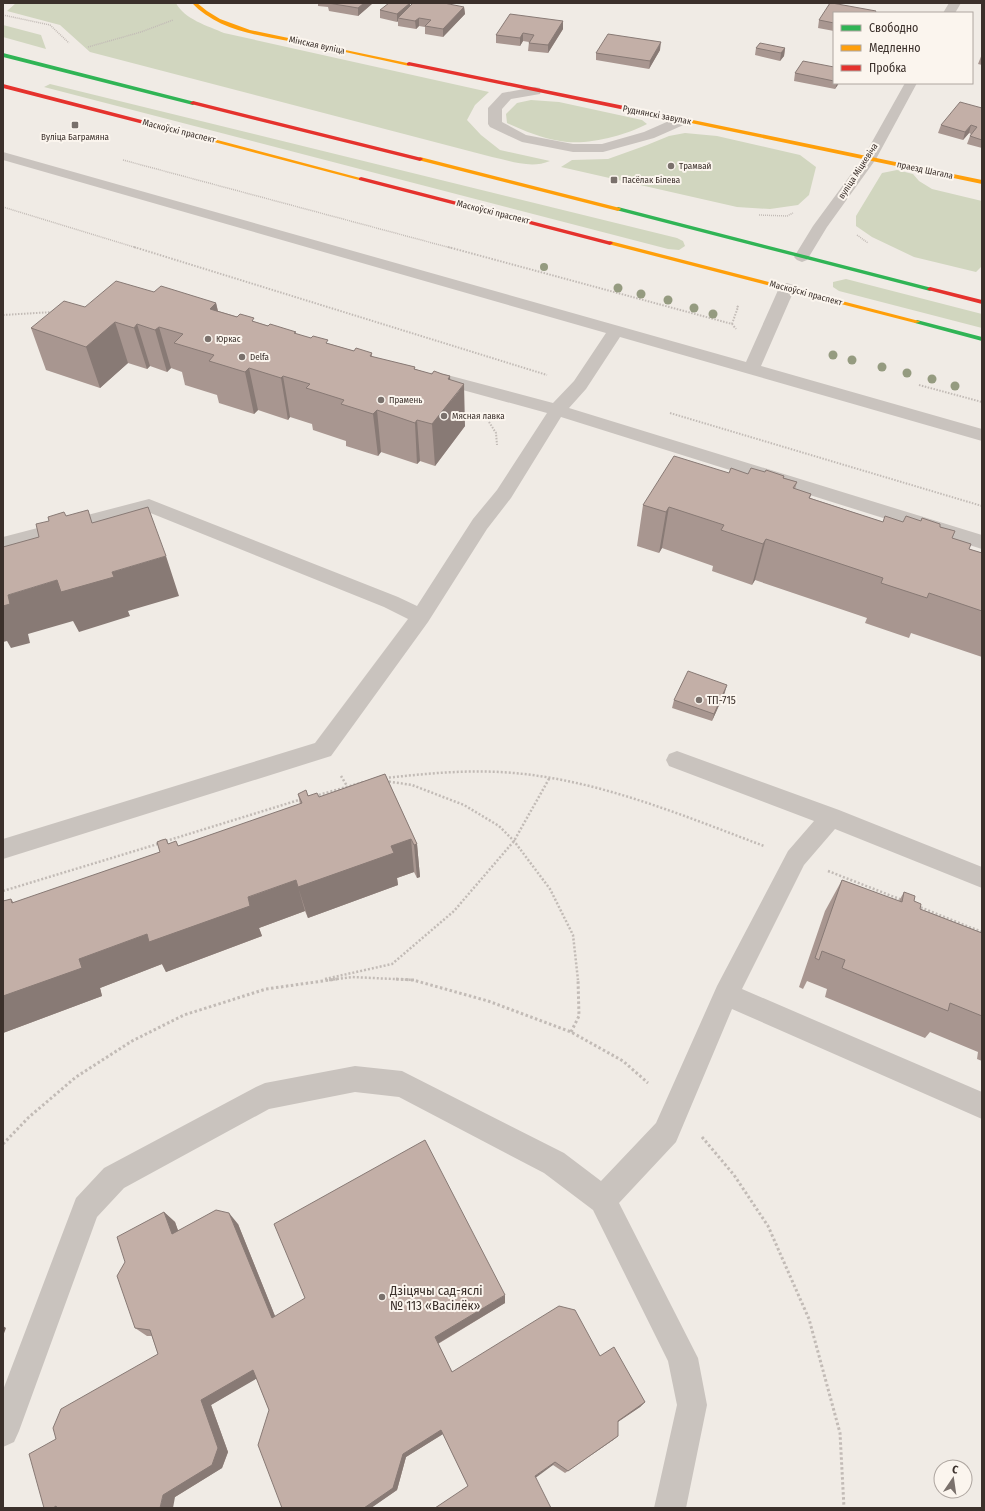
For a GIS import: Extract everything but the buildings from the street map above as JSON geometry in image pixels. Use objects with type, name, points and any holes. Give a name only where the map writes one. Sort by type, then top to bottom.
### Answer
[{"type":"main road","name":"Мінская вуліца","points":[[197,6],[214,19],[260,33],[446,72]]},
{"type":"main road","points":[[3,55],[560,194],[801,260],[982,302]]},
{"type":"main road","name":"Руднянскі завулак","points":[[446,72],[869,159]]},
{"type":"main road","name":"Маскоўскі праспект","points":[[3,86],[788,285],[982,339]]},
{"type":"main road","name":"праезд Шагала","points":[[869,159],[982,182]]},
{"type":"street","points":[[950,12],[955,3]]},
{"type":"street","name":"вуліца Міцкевіча","points":[[801,260],[820,226],[869,159],[909,84]]},
{"type":"street","points":[[535,91],[506,96],[495,108],[494,124],[522,138],[573,148],[603,148],[649,135],[683,120]]},
{"type":"street","points":[[3,156],[982,435]]},
{"type":"street","points":[[751,369],[788,285]]},
{"type":"street","points":[[3,850],[323,750],[421,617],[480,524],[504,494],[557,410],[580,385],[616,331]]},
{"type":"street","points":[[418,372],[557,410],[982,542]]},
{"type":"street","points":[[3,544],[149,505],[391,602],[421,617]]},
{"type":"street","points":[[677,760],[831,817],[982,878]]},
{"type":"street","points":[[603,1200],[666,1132],[726,994],[796,858],[831,817]]},
{"type":"street","points":[[726,994],[982,1106]]},
{"type":"street","points":[[3,1431],[86,1208],[114,1178],[265,1096],[355,1079],[402,1084],[554,1163],[603,1200],[683,1358],[692,1405],[670,1508]]},
{"type":"path","points":[[84,49],[141,32],[197,6]]},
{"type":"path","points":[[3,15],[50,25],[72,46]]},
{"type":"path","points":[[123,160],[732,324],[742,337],[726,362]]},
{"type":"path","points":[[3,207],[580,385]]},
{"type":"path","points":[[3,315],[56,312]]},
{"type":"path","points":[[663,410],[982,506]]},
{"type":"path","points":[[489,421],[496,433],[497,448]]},
{"type":"path","points":[[323,750],[347,786]]},
{"type":"path","points":[[572,1032],[578,1016],[578,972],[573,935],[550,889],[514,841],[499,826],[464,805],[412,785],[382,779],[442,772],[502,772],[550,777],[607,790],[650,803],[796,858],[909,903]]},
{"type":"path","points":[[311,983],[392,964],[454,911],[514,841],[550,777]]},
{"type":"path","points":[[3,891],[347,786],[368,781]]},
{"type":"path","points":[[916,906],[982,932]]},
{"type":"green space","points":[[16,3],[176,3],[190,18],[224,33],[489,92],[475,105],[467,120],[481,135],[500,150],[550,161],[536,164],[521,164],[90,52],[60,25],[7,11]]},
{"type":"green space","points":[[3,25],[41,35],[46,49],[3,37]]},
{"type":"green space","points":[[50,84],[677,238],[683,241],[685,246],[679,250],[668,249],[44,87]]},
{"type":"green space","points":[[531,100],[559,102],[642,120],[647,124],[605,139],[581,142],[553,140],[533,134],[507,123],[506,114],[517,103]]},
{"type":"green space","points":[[685,133],[717,136],[800,155],[816,167],[809,195],[798,205],[770,209],[737,207],[561,167],[572,160],[608,159],[669,136]]},
{"type":"green space","points":[[897,170],[913,174],[919,181],[932,189],[982,201],[982,266],[976,272],[914,257],[872,237],[856,226],[856,216],[882,173]]},
{"type":"green space","points":[[846,279],[982,314],[982,328],[839,291],[833,287],[833,282]]},
{"type":"traffic: fast","points":[[3,55],[193,103]]},
{"type":"traffic: fast","points":[[618,209],[930,289]]},
{"type":"traffic: fast","points":[[917,322],[982,339]]},
{"type":"traffic: slow","points":[[194,3],[218,20],[248,31],[409,64]]},
{"type":"traffic: slow","points":[[688,121],[982,182]]},
{"type":"traffic: slow","points":[[155,125],[361,179]]},
{"type":"traffic: slow","points":[[420,159],[618,209]]},
{"type":"traffic: slow","points":[[610,243],[917,322]]},
{"type":"traffic: jam","points":[[409,64],[688,121]]},
{"type":"traffic: jam","points":[[3,86],[155,125]]},
{"type":"traffic: jam","points":[[193,103],[420,159]]},
{"type":"traffic: jam","points":[[361,179],[610,243]]},
{"type":"traffic: jam","points":[[930,289],[982,302]]},
{"type":"place","name":"Вуліца Баграмяна","points":[[75,125]]},
{"type":"place","name":"Трамвай","points":[[671,166]]},
{"type":"place","name":"Пасёлак Білева","points":[[614,180]]},
{"type":"place","name":"Юркас","points":[[208,339]]},
{"type":"place","name":"Delfa","points":[[242,357]]},
{"type":"place","name":"Прамень","points":[[381,400]]},
{"type":"place","name":"Мясная лавка","points":[[444,416]]},
{"type":"place","name":"ТП-715","points":[[699,700]]},
{"type":"place","name":"Дзіцячы сад-яслі № 113 «Васілёк»","points":[[382,1297]]}]
